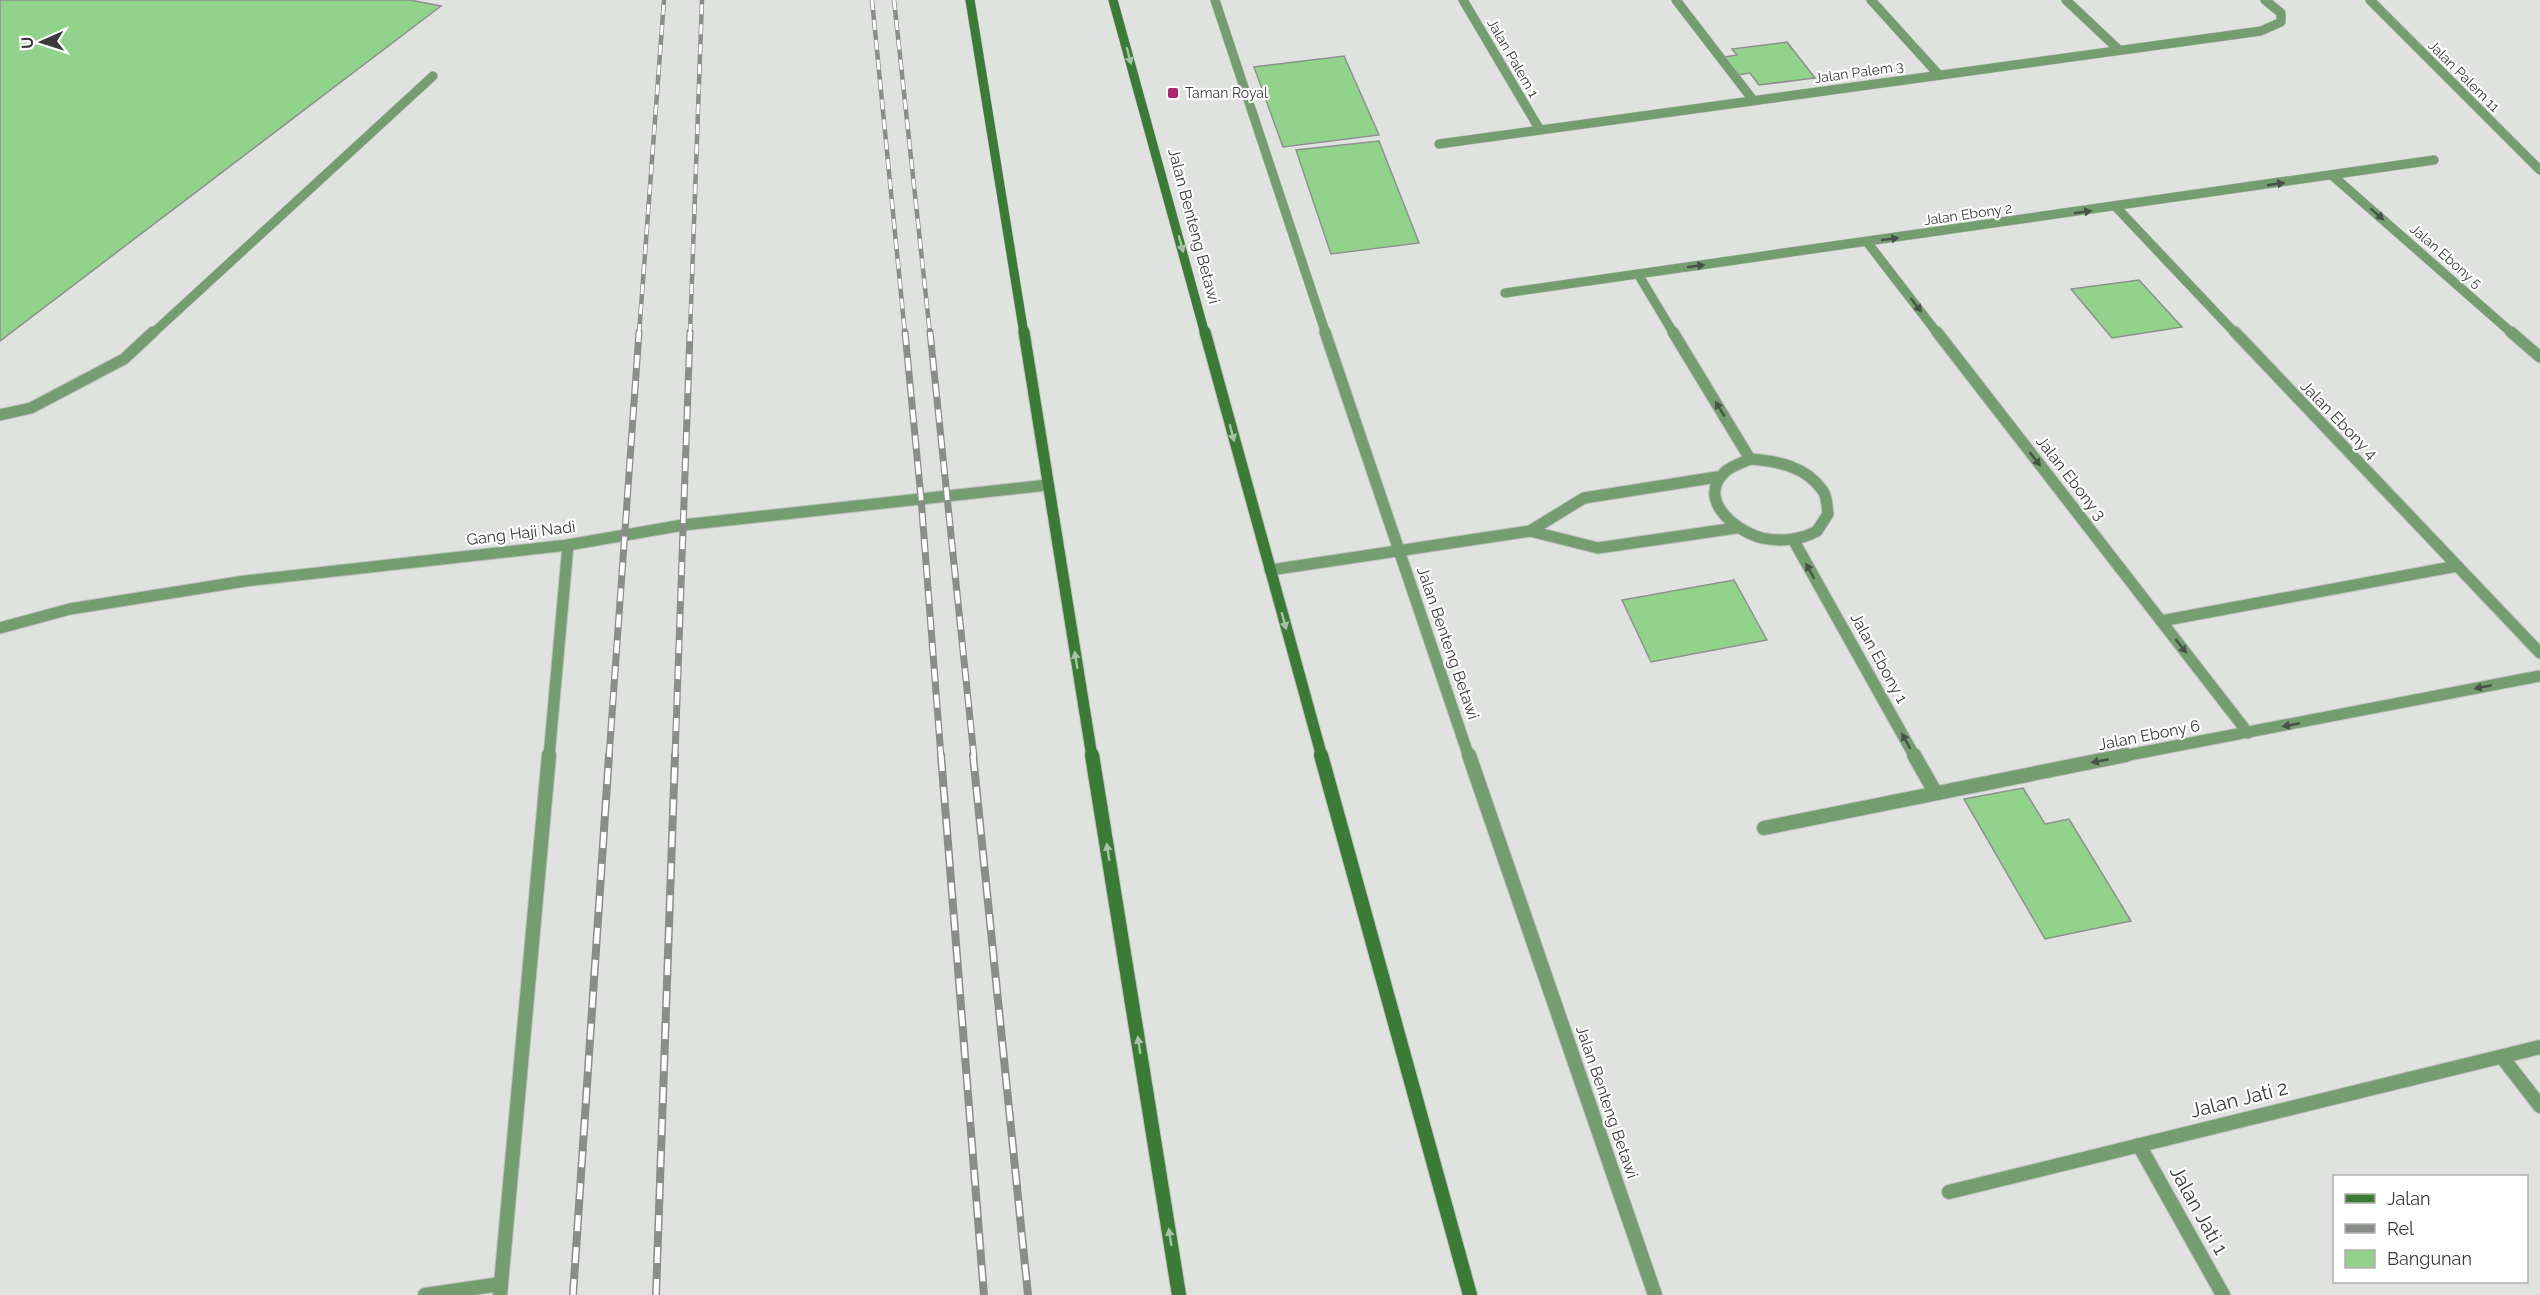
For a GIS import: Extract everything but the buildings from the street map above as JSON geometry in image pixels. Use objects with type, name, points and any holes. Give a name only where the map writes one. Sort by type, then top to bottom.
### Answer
[{"type":"main road","points":[[970,0],[1179,1295]]},
{"type":"main road","name":"Jalan Benteng Betawi","points":[[1113,0],[1470,1295]]},
{"type":"street","name":"Jalan Benteng Betawi","points":[[1215,0],[1398,551],[1655,1295]]},
{"type":"street","name":"Jalan Palem 1","points":[[1463,0],[1540,130]]},
{"type":"street","points":[[1676,0],[1753,100]]},
{"type":"street","points":[[1871,0],[1939,75]]},
{"type":"street","points":[[2066,0],[2119,50]]},
{"type":"street","name":"Jalan Palem 3","points":[[1439,144],[2261,31],[2281,22],[2282,13],[2265,0]]},
{"type":"street","name":"Jalan Palem 11","points":[[2370,0],[2540,170]]},
{"type":"street","points":[[0,415],[31,408],[124,359],[433,75]]},
{"type":"street","name":"Jalan Ebony 2","points":[[1505,293],[2434,160]]},
{"type":"street","name":"Jalan Ebony 5","points":[[2333,176],[2540,357]]},
{"type":"street","name":"Jalan Ebony 4","points":[[2116,207],[2540,652]]},
{"type":"street","name":"Jalan Ebony 3","points":[[1867,242],[2248,733]]},
{"type":"street","points":[[1638,274],[1750,459]]},
{"type":"street","points":[[1530,531],[1584,498],[1717,477],[1730,465],[1750,459],[1778,461],[1806,472],[1824,492],[1828,514],[1817,531],[1794,541],[1764,540],[1736,528],[1720,512],[1713,494],[1717,477]]},
{"type":"street","name":"Gang Haji Nadi","points":[[0,628],[70,609],[245,581],[568,545],[683,525],[1048,485]]},
{"type":"street","points":[[1270,570],[1530,531],[1598,548],[1736,528]]},
{"type":"street","name":"Jalan Ebony 1","points":[[1794,541],[1935,792]]},
{"type":"street","points":[[425,1295],[501,1289],[568,545]]},
{"type":"street","points":[[2161,621],[2457,566]]},
{"type":"street","name":"Jalan Ebony 6","points":[[1764,828],[1935,792],[2540,676]]},
{"type":"street","name":"Jalan Jati 2","points":[[1949,1192],[2540,1047]]},
{"type":"street","points":[[2502,1057],[2540,1106]]},
{"type":"street","name":"Jalan Jati 1","points":[[2139,1145],[2223,1295]]},
{"type":"railway","points":[[639,334],[664,0]]},
{"type":"railway","points":[[690,334],[702,0]]},
{"type":"railway","points":[[872,0],[905,334]]},
{"type":"railway","points":[[894,0],[930,334]]},
{"type":"railway","points":[[609,757],[639,332]]},
{"type":"railway","points":[[675,757],[690,332]]},
{"type":"railway","points":[[905,332],[921,498],[941,757]]},
{"type":"railway","points":[[930,332],[974,757]]},
{"type":"railway","points":[[573,1295],[609,755]]},
{"type":"railway","points":[[656,1295],[675,755]]},
{"type":"railway","points":[[941,755],[984,1295]]},
{"type":"railway","points":[[973,755],[1028,1295]]},
{"type":"place","name":"Taman Royal","points":[[1173,93]]}]
